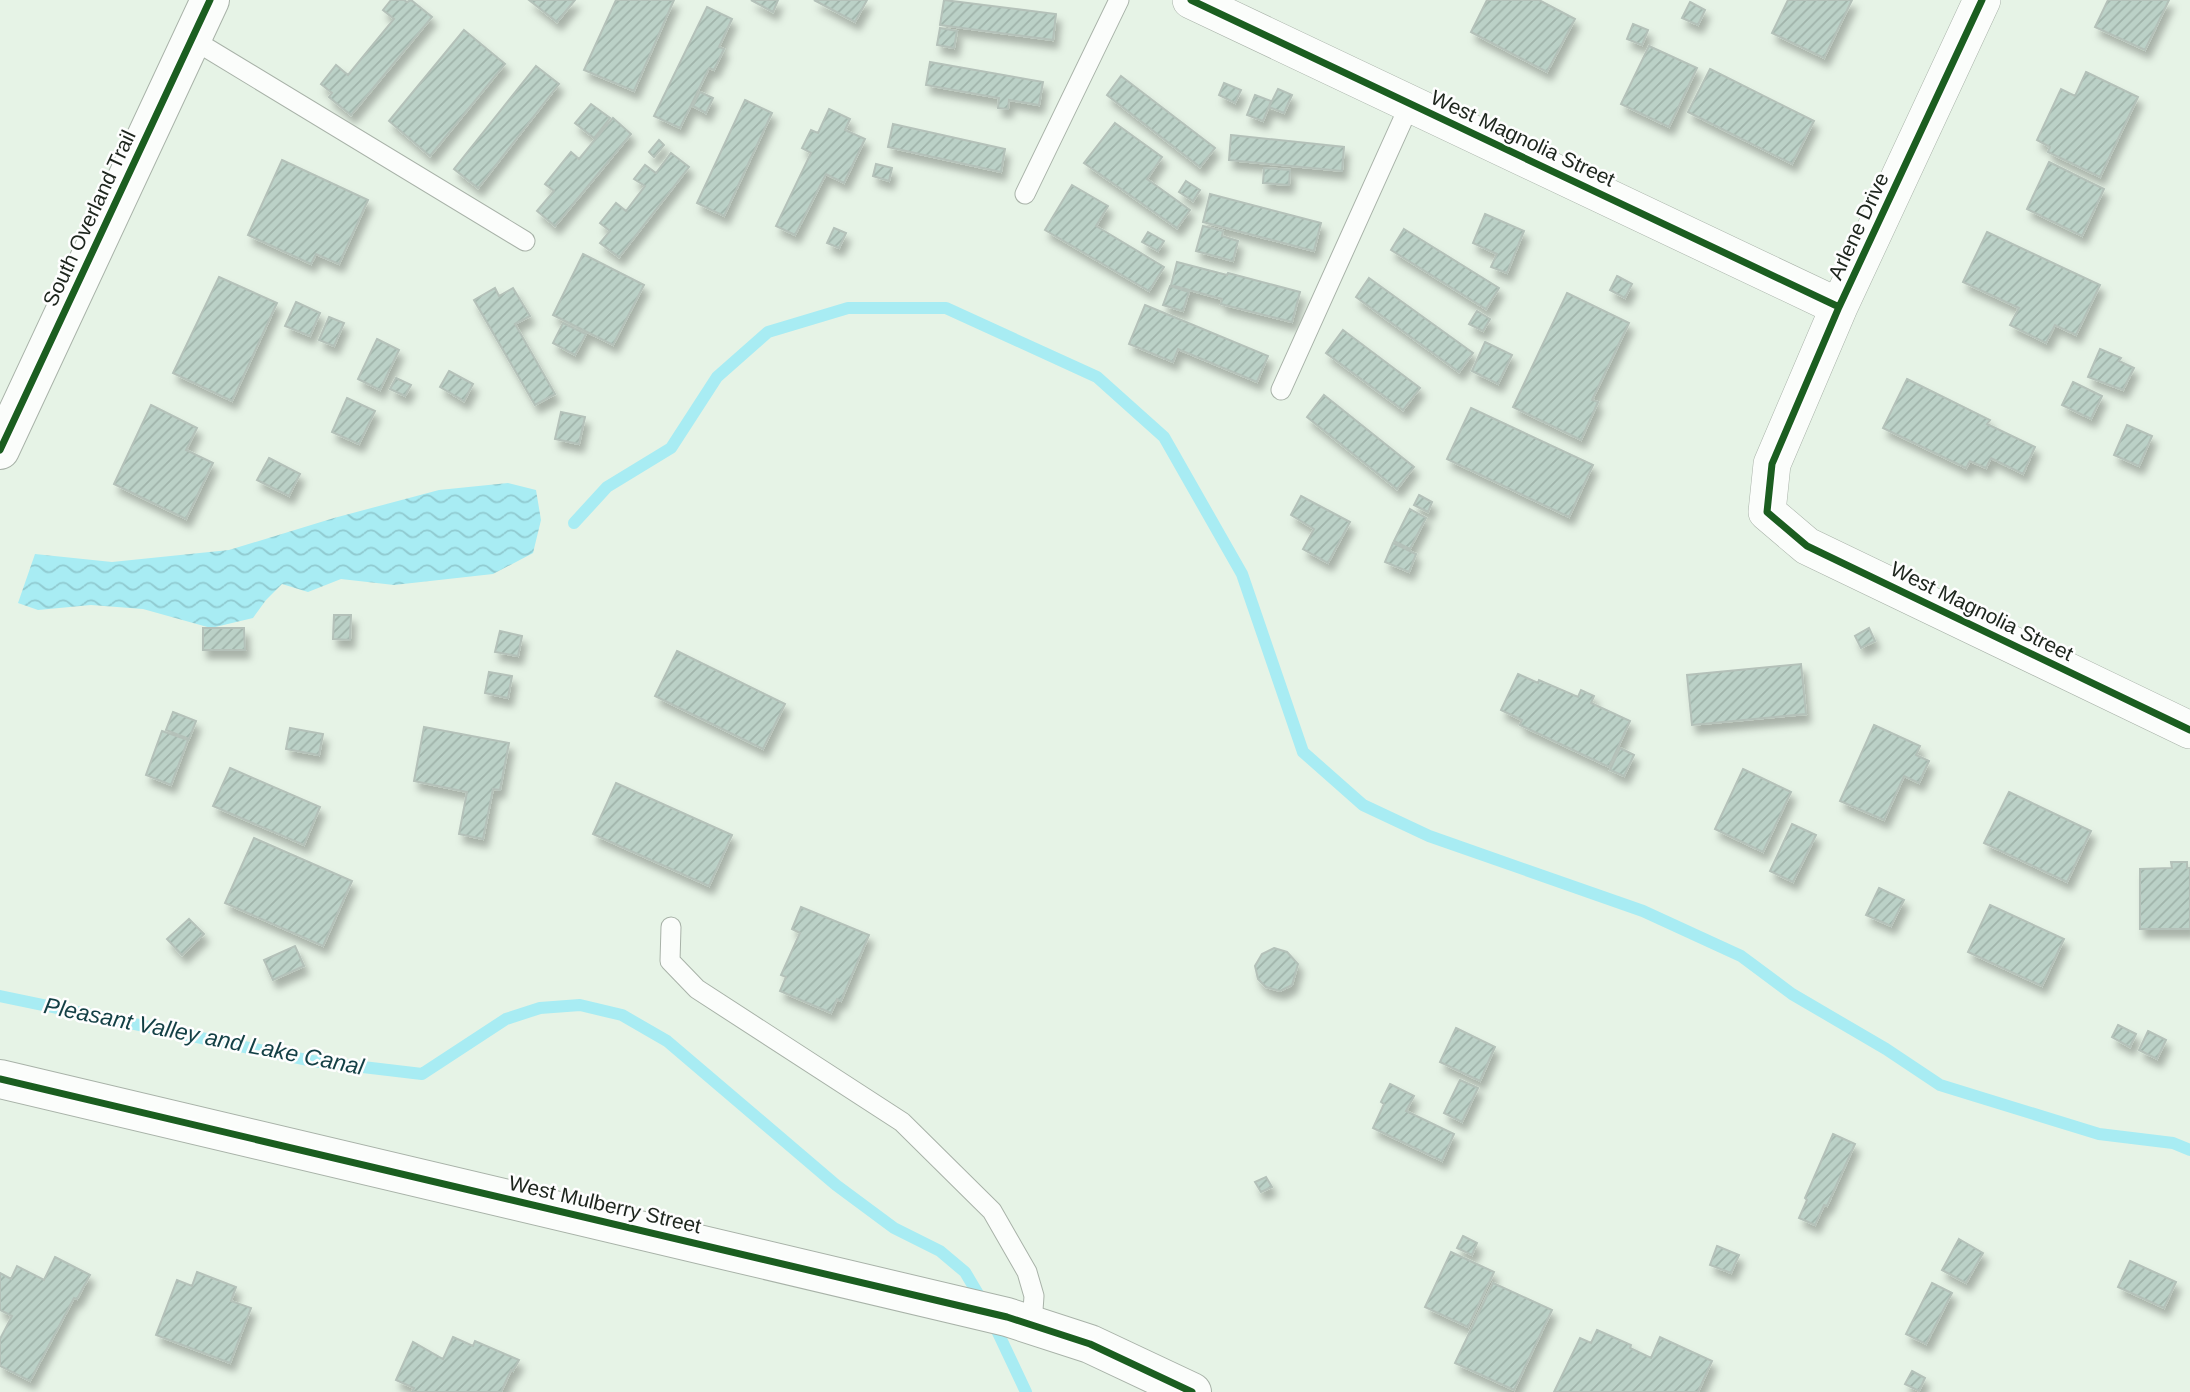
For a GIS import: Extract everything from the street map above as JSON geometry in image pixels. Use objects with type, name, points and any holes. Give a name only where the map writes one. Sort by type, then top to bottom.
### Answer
[{"type":"main road","name":"South Overland Trail","points":[[0,450],[210,0]]},
{"type":"main road","name":"West Mulberry Street","points":[[0,1079],[1019,1321],[1122,1357],[1192,1392]]},
{"type":"street","name":"West Magnolia Street","points":[[1191,0],[1839,307]]},
{"type":"street","name":"Arlene Drive","points":[[1767,512],[1772,464],[1839,307],[1982,0]]},
{"type":"street","name":"West Magnolia Street","points":[[1767,512],[1807,546],[2190,730]]},
{"type":"lane","points":[[1025,194],[1119,0]]},
{"type":"lane","points":[[192,39],[525,241]]},
{"type":"lane","points":[[1281,390],[1410,104]]},
{"type":"lane","points":[[671,927],[670,961],[697,989],[902,1122],[992,1210],[1027,1272],[1034,1296],[1019,1321]]},
{"type":"water","points":[[508,483],[536,490],[541,520],[533,553],[493,574],[394,585],[341,579],[308,592],[282,584],[253,618],[211,628],[143,609],[91,605],[38,610],[18,603],[35,554],[112,562],[229,550],[439,490]]},
{"type":"building","points":[[391,0],[411,0],[432,17],[351,115],[329,97],[332,93],[321,84],[336,65],[348,75],[394,19],[383,10]]},
{"type":"building","points":[[529,0],[575,0],[557,22]]},
{"type":"building","points":[[616,0],[674,0],[634,91],[584,70]]},
{"type":"building","points":[[751,0],[778,0],[773,12]]},
{"type":"building","points":[[814,0],[867,0],[855,22]]},
{"type":"building","points":[[944,0],[1056,14],[1053,40],[940,25]]},
{"type":"building","points":[[1487,0],[1539,0],[1575,19],[1547,72],[1471,32]]},
{"type":"building","points":[[1788,0],[1852,0],[1824,58],[1772,33]]},
{"type":"building","points":[[2108,0],[2169,0],[2145,50],[2095,27]]},
{"type":"building","points":[[1690,2],[1705,10],[1698,25],[1682,18]]},
{"type":"building","points":[[707,7],[732,19],[719,47],[724,49],[714,70],[709,68],[680,128],[654,116]]},
{"type":"building","points":[[1633,24],[1648,30],[1642,45],[1627,39]]},
{"type":"building","points":[[940,28],[957,31],[954,48],[937,45]]},
{"type":"building","points":[[464,30],[505,64],[430,156],[389,121]]},
{"type":"building","points":[[1649,46],[1697,68],[1669,127],[1621,104]]},
{"type":"building","points":[[930,62],[1043,82],[1039,105],[1009,100],[1008,109],[998,108],[999,98],[926,85]]},
{"type":"building","points":[[536,66],[559,84],[478,188],[454,169]]},
{"type":"building","points":[[1710,69],[1814,121],[1792,164],[1688,112]]},
{"type":"building","points":[[2086,72],[2138,97],[2100,177],[2048,152],[2050,147],[2037,140],[2061,89],[2075,96]]},
{"type":"building","points":[[1121,76],[1215,148],[1200,167],[1107,95]]},
{"type":"building","points":[[1224,83],[1241,90],[1235,103],[1219,95]]},
{"type":"building","points":[[1278,89],[1292,95],[1284,113],[1269,107]]},
{"type":"building","points":[[700,92],[713,98],[706,113],[693,106]]},
{"type":"building","points":[[1255,95],[1271,101],[1263,121],[1247,115]]},
{"type":"building","points":[[745,100],[772,113],[724,216],[697,203]]},
{"type":"building","points":[[591,104],[610,118],[594,138],[575,123]]},
{"type":"building","points":[[829,109],[850,119],[845,130],[865,139],[844,183],[826,174],[795,235],[776,226],[811,153],[802,148],[811,130],[818,133]]},
{"type":"building","points":[[613,118],[631,134],[555,226],[537,211],[554,191],[545,184],[571,152],[579,159]]},
{"type":"building","points":[[1115,123],[1162,157],[1147,179],[1190,210],[1177,228],[1084,163]]},
{"type":"building","points":[[893,124],[1005,149],[1001,172],[888,147]]},
{"type":"building","points":[[1231,135],[1344,147],[1342,171],[1229,160]]},
{"type":"building","points":[[659,140],[664,145],[654,157],[649,152]]},
{"type":"building","points":[[671,153],[689,167],[619,257],[600,243],[610,231],[600,223],[616,203],[626,211],[645,186],[634,179],[645,165],[656,173]]},
{"type":"building","points":[[282,160],[368,200],[339,264],[316,254],[311,264],[248,235]]},
{"type":"building","points":[[2049,162],[2104,189],[2082,236],[2027,209]]},
{"type":"building","points":[[876,164],[892,168],[889,181],[873,176]]},
{"type":"building","points":[[1264,168],[1290,170],[1289,185],[1263,183]]},
{"type":"building","points":[[1186,181],[1200,190],[1193,201],[1179,192]]},
{"type":"building","points":[[1072,185],[1108,206],[1096,226],[1164,267],[1149,291],[1045,230]]},
{"type":"building","points":[[1210,194],[1321,223],[1314,251],[1203,222]]},
{"type":"building","points":[[1485,214],[1524,231],[1507,273],[1491,267],[1497,254],[1473,243]]},
{"type":"building","points":[[1203,226],[1223,231],[1222,236],[1238,241],[1233,261],[1196,251]]},
{"type":"building","points":[[834,228],[846,233],[839,248],[827,243]]},
{"type":"building","points":[[1404,229],[1499,288],[1486,309],[1391,250]]},
{"type":"building","points":[[1148,232],[1164,241],[1158,251],[1142,242]]},
{"type":"building","points":[[1987,232],[2100,285],[2076,335],[2055,325],[2046,343],[2010,325],[2019,308],[1963,282]]},
{"type":"building","points":[[583,254],[644,285],[613,345],[553,315]]},
{"type":"building","points":[[1177,262],[1300,292],[1292,322],[1221,304],[1222,299],[1171,285]]},
{"type":"building","points":[[1617,276],[1632,284],[1625,298],[1610,290]]},
{"type":"building","points":[[219,277],[277,303],[232,401],[173,373]]},
{"type":"building","points":[[1369,278],[1473,353],[1459,372],[1356,297]]},
{"type":"building","points":[[1170,286],[1189,292],[1183,311],[1163,305]]},
{"type":"building","points":[[495,288],[499,296],[513,288],[530,316],[515,324],[555,394],[535,405],[474,300]]},
{"type":"building","points":[[1567,293],[1629,323],[1592,400],[1598,402],[1581,440],[1513,407]]},
{"type":"building","points":[[296,302],[320,313],[310,336],[285,326]]},
{"type":"building","points":[[1145,305],[1268,356],[1257,382],[1178,349],[1173,362],[1129,344]]},
{"type":"building","points":[[1477,311],[1490,319],[1483,331],[1469,324]]},
{"type":"building","points":[[329,317],[344,323],[334,346],[319,340]]},
{"type":"building","points":[[563,323],[586,334],[575,355],[553,343]]},
{"type":"building","points":[[1343,330],[1420,388],[1403,410],[1326,353]]},
{"type":"building","points":[[377,339],[399,350],[380,390],[358,379]]},
{"type":"building","points":[[1485,342],[1512,355],[1498,384],[1472,371]]},
{"type":"building","points":[[2100,349],[2121,358],[2119,361],[2134,368],[2123,390],[2088,377]]},
{"type":"building","points":[[449,371],[473,384],[464,401],[440,387]]},
{"type":"building","points":[[396,378],[411,385],[405,396],[390,389]]},
{"type":"building","points":[[1907,379],[1990,420],[1987,424],[2035,447],[2023,474],[1991,458],[1986,468],[1970,461],[1966,468],[1883,428]]},
{"type":"building","points":[[2073,382],[2102,396],[2091,419],[2062,405]]},
{"type":"building","points":[[1324,395],[1414,467],[1397,489],[1307,417]]},
{"type":"building","points":[[347,398],[375,411],[359,444],[332,432]]},
{"type":"building","points":[[151,405],[197,428],[186,450],[213,463],[186,519],[114,484]]},
{"type":"building","points":[[1471,408],[1593,465],[1569,517],[1447,459]]},
{"type":"building","points":[[561,412],[585,417],[579,444],[555,439]]},
{"type":"building","points":[[2127,425],[2152,436],[2139,466],[2114,455]]},
{"type":"building","points":[[269,458],[300,474],[289,496],[257,480]]},
{"type":"building","points":[[1419,495],[1432,502],[1428,512],[1414,505]]},
{"type":"building","points":[[1301,496],[1350,522],[1328,563],[1303,549],[1314,529],[1291,515]]},
{"type":"building","points":[[1410,509],[1426,518],[1410,549],[1394,541]]},
{"type":"building","points":[[1393,543],[1416,554],[1409,572],[1385,562]]},
{"type":"building","points":[[334,615],[351,615],[350,640],[333,639]]},
{"type":"building","points":[[203,628],[244,628],[245,650],[203,650]]},
{"type":"building","points":[[1869,628],[1875,641],[1861,648],[1855,636]]},
{"type":"building","points":[[500,631],[522,636],[518,656],[495,652]]},
{"type":"building","points":[[677,651],[785,704],[763,749],[655,696]]},
{"type":"building","points":[[1801,664],[1806,714],[1692,725],[1687,675]]},
{"type":"building","points":[[489,672],[512,676],[508,698],[485,693]]},
{"type":"building","points":[[1518,674],[1578,697],[1581,690],[1594,696],[1591,703],[1630,721],[1609,767],[1520,725],[1522,720],[1501,710]]},
{"type":"building","points":[[173,712],[196,721],[189,739],[166,730]]},
{"type":"building","points":[[1874,725],[1920,746],[1916,755],[1929,761],[1919,783],[1904,776],[1884,820],[1840,801]]},
{"type":"building","points":[[424,727],[509,743],[500,790],[493,789],[483,839],[459,834],[467,792],[414,781]]},
{"type":"building","points":[[290,728],[323,734],[319,755],[286,749]]},
{"type":"building","points":[[162,731],[188,740],[171,785],[146,775]]},
{"type":"building","points":[[1620,748],[1634,755],[1624,776],[1610,770]]},
{"type":"building","points":[[230,768],[320,807],[304,845],[213,806]]},
{"type":"building","points":[[1743,769],[1791,792],[1763,852],[1715,829]]},
{"type":"building","points":[[616,783],[732,835],[709,886],[593,834]]},
{"type":"building","points":[[2009,792],[2091,831],[2067,882],[1984,843]]},
{"type":"building","points":[[1792,824],[1816,835],[1793,882],[1770,871]]},
{"type":"building","points":[[254,838],[352,881],[323,946],[225,903]]},
{"type":"building","points":[[2171,862],[2187,862],[2187,868],[2190,868],[2190,929],[2140,929],[2140,869],[2172,868]]},
{"type":"building","points":[[1879,888],[1904,900],[1891,926],[1866,915]]},
{"type":"building","points":[[1990,905],[2064,939],[2042,986],[1968,952]]},
{"type":"building","points":[[801,907],[869,935],[841,1001],[837,999],[831,1013],[780,991],[786,977],[781,975],[800,933],[792,929]]},
{"type":"building","points":[[189,919],[204,934],[182,955],[167,939]]},
{"type":"building","points":[[295,946],[304,966],[273,980],[264,960]]},
{"type":"building","points":[[1274,948],[1287,952],[1298,964],[1292,985],[1280,991],[1266,987],[1258,979],[1255,966],[1262,954]]},
{"type":"building","points":[[2118,1025],[2136,1034],[2130,1047],[2112,1037]]},
{"type":"building","points":[[1456,1028],[1495,1047],[1480,1081],[1440,1062]]},
{"type":"building","points":[[2148,1031],[2166,1040],[2157,1059],[2139,1050]]},
{"type":"building","points":[[1460,1080],[1478,1088],[1462,1122],[1444,1113]]},
{"type":"building","points":[[1390,1084],[1414,1096],[1406,1111],[1454,1134],[1442,1161],[1373,1128]]},
{"type":"building","points":[[1833,1134],[1855,1144],[1827,1206],[1824,1205],[1815,1225],[1799,1218]]},
{"type":"building","points":[[1266,1177],[1272,1187],[1261,1192],[1255,1182]]},
{"type":"building","points":[[1463,1236],[1477,1243],[1472,1255],[1457,1248]]},
{"type":"building","points":[[1959,1239],[1983,1253],[1966,1283],[1942,1270]]},
{"type":"building","points":[[1717,1246],[1739,1255],[1731,1273],[1710,1265]]},
{"type":"building","points":[[1451,1252],[1494,1272],[1468,1327],[1425,1307]]},
{"type":"building","points":[[55,1257],[90,1275],[77,1299],[74,1298],[30,1381],[0,1366],[0,1339],[12,1316],[0,1310],[0,1273],[11,1279],[17,1266],[44,1280]]},
{"type":"building","points":[[2130,1261],[2176,1282],[2164,1308],[2118,1287]]},
{"type":"building","points":[[197,1272],[236,1287],[231,1301],[251,1308],[230,1363],[156,1335],[177,1280],[192,1286]]},
{"type":"building","points":[[1493,1283],[1552,1310],[1514,1390],[1455,1363]]},
{"type":"building","points":[[1932,1283],[1952,1293],[1926,1344],[1906,1334]]},
{"type":"building","points":[[1597,1330],[1631,1345],[1630,1348],[1651,1358],[1660,1337],[1712,1361],[1698,1392],[1554,1392],[1580,1338],[1591,1343]]},
{"type":"building","points":[[453,1337],[473,1346],[475,1341],[519,1360],[501,1392],[412,1392],[414,1388],[396,1380],[413,1342],[443,1359]]},
{"type":"building","points":[[1912,1371],[1925,1378],[1919,1391],[1905,1384]]},
{"type":"waterway","points":[[574,523],[607,487],[671,448],[717,377],[768,332],[848,308],[946,308],[1097,377],[1164,437],[1242,574],[1303,752],[1363,805],[1429,836],[1643,911],[1741,956],[1792,994],[1886,1049],[1940,1085],[2099,1134],[2173,1143],[2190,1150]]},
{"type":"waterway","name":"Pleasant Valley and Lake Canal","points":[[0,996],[312,1061],[422,1074],[506,1019],[540,1008],[580,1005],[622,1015],[667,1041],[836,1185],[894,1228],[940,1251],[965,1272],[984,1304]]},
{"type":"waterway","name":"Pleasant Valley and Lake Canal","points":[[992,1320],[1026,1392]]},
{"type":"cycle path","points":[[0,450],[210,0]]},
{"type":"cycle path","points":[[1191,0],[1839,307]]},
{"type":"cycle path","points":[[1982,0],[1839,307],[1772,464],[1767,512],[1807,546],[2190,730]]},
{"type":"cycle path","points":[[0,1079],[1007,1317],[1090,1344],[1192,1392]]}]
